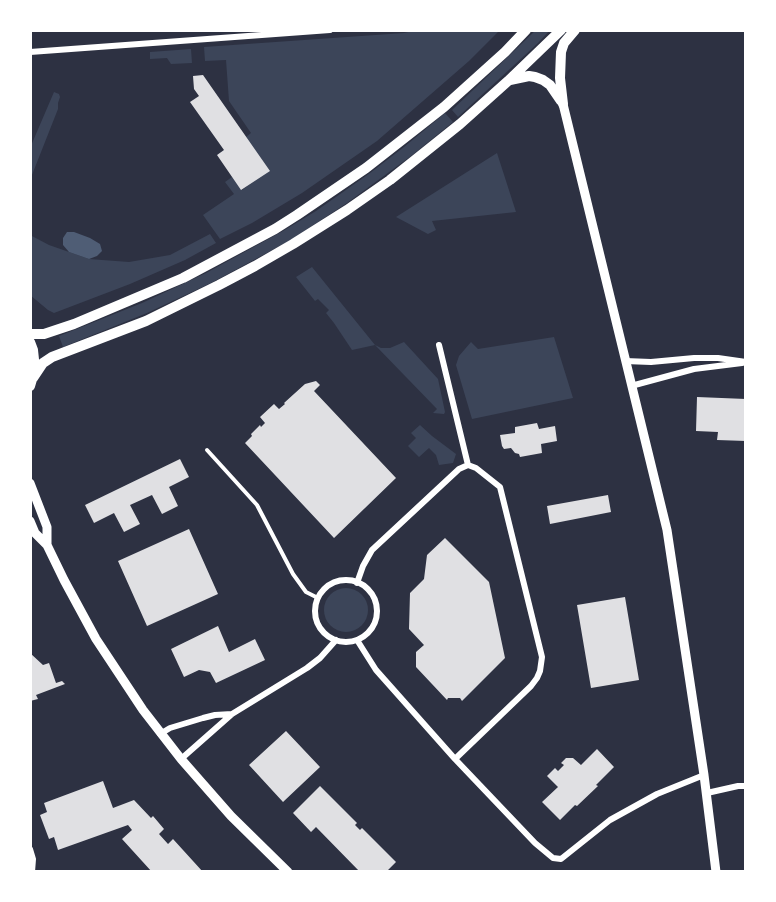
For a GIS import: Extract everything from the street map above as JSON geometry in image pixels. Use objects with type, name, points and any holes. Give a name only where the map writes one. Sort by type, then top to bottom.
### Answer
[{"type":"main road","points":[[30,334],[44,334],[74,324],[183,278],[297,215],[390,150],[444,107],[526,30]]},
{"type":"main road","points":[[32,382],[43,363],[52,357],[146,321],[255,266],[319,229],[381,186],[430,148],[508,81],[561,30]]},
{"type":"main road","points":[[562,104],[561,52],[564,43],[575,30]]},
{"type":"main road","points":[[508,81],[529,76],[543,80],[550,85],[562,104]]},
{"type":"main road","points":[[30,342],[35,359],[32,382]]},
{"type":"street","points":[[30,52],[330,30]]},
{"type":"street","points":[[562,104],[667,530],[707,793],[716,872]]},
{"type":"street","points":[[438,345],[468,465]]},
{"type":"street","points":[[625,361],[651,362],[718,358],[746,362]]},
{"type":"street","points":[[631,386],[694,369],[746,362]]},
{"type":"street","points":[[357,583],[372,550],[459,469],[468,465],[476,468],[500,487],[542,657],[540,671],[537,678],[455,759]]},
{"type":"street","points":[[30,483],[47,527],[47,544]]},
{"type":"street","points":[[30,521],[35,534],[47,544],[96,639],[160,734],[231,816],[288,872]]},
{"type":"street","points":[[346,580],[357,583],[370,593],[375,602],[377,612],[375,622],[369,632],[357,640],[349,642],[336,640],[323,632],[319,626],[315,613],[318,598],[329,585],[346,580]]},
{"type":"street","points":[[181,759],[232,714],[307,668],[320,658],[336,640]]},
{"type":"street","points":[[357,640],[376,670],[455,759],[553,858],[561,859],[610,820],[657,794],[704,775]]},
{"type":"street","points":[[160,734],[170,728],[203,718],[232,714]]},
{"type":"street","points":[[707,793],[746,786]]},
{"type":"street","points":[[30,849],[33,859],[32,872]]},
{"type":"lane","points":[[207,450],[257,505],[293,574],[306,592],[318,598]]},
{"type":"shaded area","points":[[417,30],[500,30],[469,61],[377,141],[302,193],[220,239],[203,215],[234,194],[225,182],[232,177],[242,190],[269,170],[246,137],[251,133],[229,101],[226,60],[205,61],[204,47],[404,33]]},
{"type":"shaded area","points":[[536,30],[550,30],[458,117],[452,110]]},
{"type":"shaded area","points":[[191,49],[192,63],[171,64],[167,58],[150,59],[150,52]]},
{"type":"shaded area","points":[[54,92],[60,97],[58,109],[30,180],[30,148]]},
{"type":"shaded area","points":[[445,113],[453,122],[347,203],[289,241],[211,283],[147,313],[63,347],[59,336],[142,303],[206,273],[316,211],[370,173]]},
{"type":"shaded area","points":[[497,153],[516,212],[432,221],[436,230],[428,234],[396,217]]},
{"type":"shaded area","points":[[67,232],[90,238],[100,244],[102,251],[89,259],[69,252],[63,245],[63,238]]},
{"type":"shaded area","points":[[210,234],[216,243],[185,260],[54,313],[30,295],[30,235],[49,245],[89,259],[129,262],[170,255]]},
{"type":"shaded area","points":[[312,267],[375,345],[352,350],[326,313],[329,310],[318,299],[315,301],[296,277]]},
{"type":"shaded area","points":[[554,337],[573,398],[472,419],[456,365],[459,356],[471,342],[478,349]]},
{"type":"shaded area","points":[[404,342],[438,379],[444,414],[433,413],[437,409],[375,345],[390,348]]},
{"type":"shaded area","points":[[420,425],[456,454],[453,463],[439,465],[436,455],[429,448],[419,457],[408,446],[416,438],[411,433]]},
{"type":"shaded area","points":[[346,588],[361,595],[368,610],[361,625],[346,632],[331,625],[324,610],[331,595]]},
{"type":"building","points":[[203,75],[270,171],[241,190],[217,155],[224,150],[190,102],[199,96],[194,89],[193,76]]},
{"type":"building","points":[[316,381],[320,385],[314,391],[396,478],[334,538],[245,443],[260,425],[261,427],[265,423],[260,417],[274,404],[279,409],[305,384]]},
{"type":"building","points":[[697,397],[746,399],[746,441],[717,440],[718,432],[696,431]]},
{"type":"building","points":[[537,423],[539,429],[555,426],[557,441],[541,444],[542,453],[520,457],[511,448],[504,449],[500,435],[515,433],[515,427]]},
{"type":"building","points":[[180,459],[189,477],[169,487],[178,506],[162,514],[152,495],[130,505],[140,524],[124,532],[114,513],[94,523],[85,505]]},
{"type":"building","points":[[608,495],[611,512],[550,524],[547,506]]},
{"type":"building","points":[[189,529],[218,594],[147,626],[118,561]]},
{"type":"building","points":[[445,538],[489,582],[505,658],[462,701],[460,698],[448,698],[447,700],[416,667],[416,652],[424,645],[409,629],[410,593],[424,579],[427,555]]},
{"type":"building","points":[[625,597],[639,680],[591,688],[577,605]]},
{"type":"building","points":[[218,626],[229,652],[255,639],[265,660],[216,683],[210,672],[199,670],[184,677],[171,649]]},
{"type":"building","points":[[30,653],[43,665],[49,663],[56,683],[62,681],[65,684],[36,695],[38,699],[30,701]]},
{"type":"building","points":[[286,731],[320,767],[283,802],[249,765]]},
{"type":"building","points":[[597,749],[614,767],[596,785],[598,786],[560,820],[542,802],[558,787],[547,776],[555,768],[558,771],[564,765],[561,763],[566,758],[573,758],[581,765]]},
{"type":"building","points":[[103,781],[113,808],[134,800],[164,829],[159,834],[168,844],[173,839],[203,872],[152,872],[122,839],[132,830],[128,825],[58,850],[54,837],[49,839],[40,815],[47,812],[44,803]]},
{"type":"building","points":[[320,786],[357,823],[355,825],[360,830],[362,828],[396,862],[386,872],[360,872],[316,827],[311,832],[293,813]]}]
